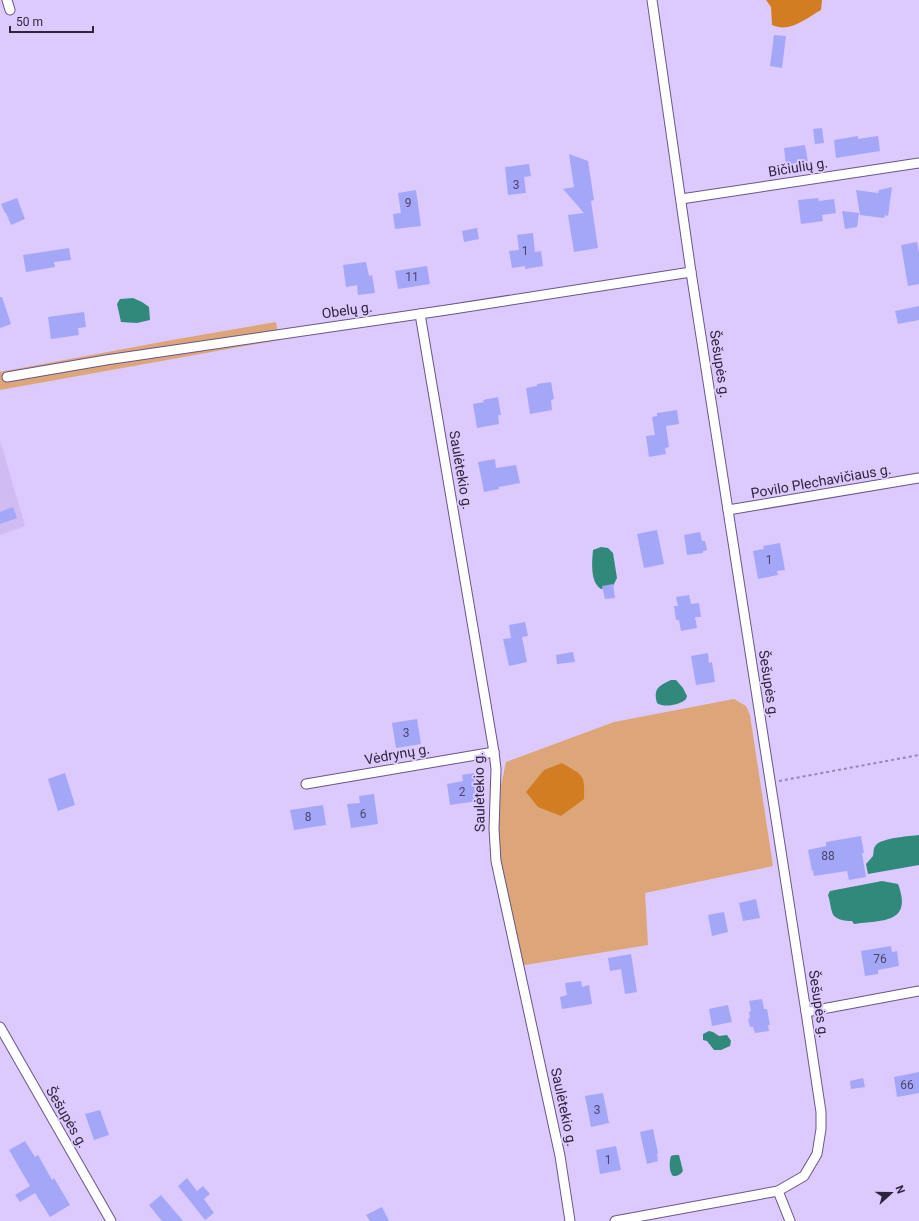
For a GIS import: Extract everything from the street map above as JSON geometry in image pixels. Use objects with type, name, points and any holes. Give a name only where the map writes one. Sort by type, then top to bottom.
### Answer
[{"type":"street","points":[[7,0],[10,10]]},
{"type":"street","name":"Šešupės g.","points":[[615,1221],[778,1191],[804,1176],[817,1154],[821,1129],[821,1112],[691,272],[652,0]]},
{"type":"street","name":"Bičiulių g.","points":[[681,199],[919,163]]},
{"type":"street","name":"Obelų g.","points":[[7,376],[667,277],[691,272]]},
{"type":"street","name":"Saulėtekio g.","points":[[420,314],[494,752],[496,769],[494,830],[496,861],[560,1156],[570,1221]]},
{"type":"street","name":"Povilo Plechavičiaus g.","points":[[728,510],[919,478]]},
{"type":"street","name":"Vėdrynų g.","points":[[306,784],[494,752]]},
{"type":"street","points":[[806,1012],[919,991]]},
{"type":"street","name":"Šešupės g.","points":[[0,1027],[111,1221]]},
{"type":"street","points":[[778,1191],[790,1221]]},
{"type":"path","points":[[770,783],[919,755]]},
{"type":"shaded area","points":[[766,0],[822,0],[821,10],[797,24],[779,27],[772,25],[771,7]]},
{"type":"shaded area","points":[[133,298],[149,307],[150,320],[137,323],[121,322],[117,304],[120,299]]},
{"type":"shaded area","points":[[276,322],[279,340],[0,390],[0,372]]},
{"type":"shaded area","points":[[0,440],[25,526],[0,535]]},
{"type":"shaded area","points":[[601,547],[608,548],[613,553],[617,578],[613,586],[601,589],[597,586],[593,577],[592,566],[593,550]]},
{"type":"shaded area","points":[[671,680],[676,680],[683,688],[687,696],[686,699],[680,703],[672,705],[660,705],[657,703],[656,698],[658,688]]},
{"type":"shaded area","points":[[734,699],[746,706],[750,715],[773,866],[645,893],[648,945],[519,966],[490,838],[506,762],[614,722]],"holes":[[[544,770],[572,807],[561,816]]]},
{"type":"shaded area","points":[[562,763],[581,776],[584,784],[584,799],[561,816],[538,807],[526,792],[544,770]]},
{"type":"shaded area","points":[[919,835],[919,865],[868,874],[866,864],[873,856],[876,845],[890,839]]},
{"type":"shaded area","points":[[882,881],[898,884],[902,897],[901,907],[898,913],[892,918],[875,922],[854,924],[852,921],[840,920],[833,915],[828,895],[830,891]]},
{"type":"shaded area","points":[[709,1031],[719,1036],[727,1035],[731,1041],[730,1046],[721,1050],[714,1050],[707,1041],[703,1040],[703,1034]]},
{"type":"shaded area","points":[[679,1155],[683,1171],[676,1176],[673,1176],[670,1169],[671,1156]]},
{"type":"building","points":[[774,35],[786,36],[782,68],[770,66]]},
{"type":"building","points":[[822,128],[824,143],[815,144],[813,129]]},
{"type":"building","points":[[858,136],[858,139],[878,136],[880,151],[836,158],[834,140]]},
{"type":"building","points":[[805,145],[808,162],[786,165],[784,148]]},
{"type":"building","points":[[569,154],[588,161],[594,200],[591,201],[598,248],[574,252],[568,215],[584,213],[563,189],[574,187]]},
{"type":"building","points":[[529,164],[531,176],[524,177],[526,193],[508,195],[505,167]]},
{"type":"building","points":[[892,187],[888,216],[885,215],[884,218],[860,215],[856,190],[878,193],[879,190]]},
{"type":"building","points":[[416,190],[421,226],[395,229],[393,214],[401,213],[398,193]]},
{"type":"building","points":[[17,198],[25,219],[11,225],[1,204]]},
{"type":"building","points":[[818,198],[819,201],[834,199],[836,213],[822,215],[823,221],[801,224],[798,200]]},
{"type":"building","points":[[842,211],[859,213],[857,227],[845,229]]},
{"type":"building","points":[[477,228],[479,239],[464,242],[462,231]]},
{"type":"building","points":[[533,233],[535,252],[541,251],[543,266],[525,269],[525,266],[512,268],[509,251],[519,250],[517,235]]},
{"type":"building","points":[[917,242],[919,253],[919,284],[908,286],[901,245]]},
{"type":"building","points":[[69,248],[71,260],[54,262],[55,267],[26,272],[23,255]]},
{"type":"building","points":[[366,262],[369,276],[372,275],[375,293],[358,295],[357,285],[346,287],[343,265]]},
{"type":"building","points":[[427,266],[430,284],[398,289],[395,271]]},
{"type":"building","points":[[0,297],[2,297],[11,324],[0,328]]},
{"type":"building","points":[[919,306],[919,320],[898,324],[895,311]]},
{"type":"building","points":[[84,312],[86,327],[78,328],[79,335],[51,339],[48,317]]},
{"type":"building","points":[[551,382],[554,399],[551,400],[552,410],[530,414],[526,388],[537,386],[537,384]]},
{"type":"building","points":[[498,397],[501,415],[498,415],[499,424],[477,428],[473,404]]},
{"type":"building","points":[[677,410],[679,424],[666,426],[669,447],[665,448],[666,454],[649,457],[646,436],[655,435],[652,417],[657,416],[657,413]]},
{"type":"building","points":[[495,459],[496,468],[516,465],[520,483],[499,487],[499,489],[484,492],[478,462]]},
{"type":"building","points":[[13,507],[17,518],[0,524],[0,512]]},
{"type":"building","points":[[657,530],[664,564],[644,568],[637,534]]},
{"type":"building","points":[[700,532],[702,541],[705,541],[707,550],[703,551],[703,553],[687,555],[684,535]]},
{"type":"building","points":[[780,543],[785,570],[777,571],[778,575],[758,579],[753,551],[764,549],[763,546]]},
{"type":"building","points":[[613,584],[615,598],[605,599],[602,586]]},
{"type":"building","points":[[689,595],[691,604],[699,603],[701,617],[695,617],[697,628],[681,631],[679,620],[676,620],[674,606],[678,606],[676,597]]},
{"type":"building","points":[[525,622],[528,636],[522,637],[527,662],[509,666],[503,639],[511,638],[509,625]]},
{"type":"building","points":[[573,652],[575,662],[557,664],[556,655]]},
{"type":"building","points":[[708,653],[709,663],[712,662],[715,682],[696,685],[691,656]]},
{"type":"building","points":[[417,719],[421,744],[396,748],[392,723]]},
{"type":"building","points":[[65,773],[75,805],[58,811],[48,779]]},
{"type":"building","points":[[474,773],[478,801],[450,805],[447,784],[463,781],[462,775]]},
{"type":"building","points":[[374,794],[378,824],[351,828],[347,804],[360,803],[359,796]]},
{"type":"building","points":[[323,805],[326,825],[294,830],[290,810]]},
{"type":"building","points":[[861,836],[866,877],[849,880],[847,871],[814,876],[808,850],[826,846],[826,842]]},
{"type":"building","points":[[756,899],[760,918],[743,921],[739,903]]},
{"type":"building","points":[[724,912],[728,932],[712,936],[708,915]]},
{"type":"building","points":[[891,946],[892,952],[897,951],[899,966],[878,970],[878,974],[865,976],[861,951]]},
{"type":"building","points":[[631,954],[637,992],[625,994],[621,969],[610,971],[608,958]]},
{"type":"building","points":[[581,981],[582,987],[589,985],[592,1004],[562,1009],[560,997],[567,995],[565,983]]},
{"type":"building","points":[[762,999],[764,1009],[767,1009],[770,1025],[768,1025],[769,1031],[755,1033],[753,1027],[750,1027],[748,1019],[750,1018],[749,1012],[751,1011],[749,1001]]},
{"type":"building","points":[[728,1005],[732,1022],[712,1026],[709,1009]]},
{"type":"building","points":[[919,1072],[919,1093],[897,1097],[894,1077]]},
{"type":"building","points":[[863,1078],[865,1087],[851,1089],[850,1081]]},
{"type":"building","points":[[603,1093],[609,1123],[591,1127],[585,1096]]},
{"type":"building","points":[[100,1110],[109,1135],[94,1140],[85,1114]]},
{"type":"building","points":[[653,1129],[658,1153],[658,1161],[647,1164],[640,1132]]},
{"type":"building","points":[[25,1141],[35,1157],[38,1155],[52,1180],[54,1178],[70,1205],[50,1217],[35,1193],[20,1202],[15,1195],[30,1186],[9,1150]]},
{"type":"building","points":[[616,1146],[621,1170],[600,1174],[596,1150]]},
{"type":"building","points":[[187,1178],[197,1191],[203,1186],[210,1194],[204,1199],[214,1213],[205,1220],[178,1186]]},
{"type":"building","points":[[161,1195],[183,1221],[162,1221],[149,1205]]},
{"type":"building","points":[[382,1207],[389,1221],[370,1221],[366,1215]]}]
